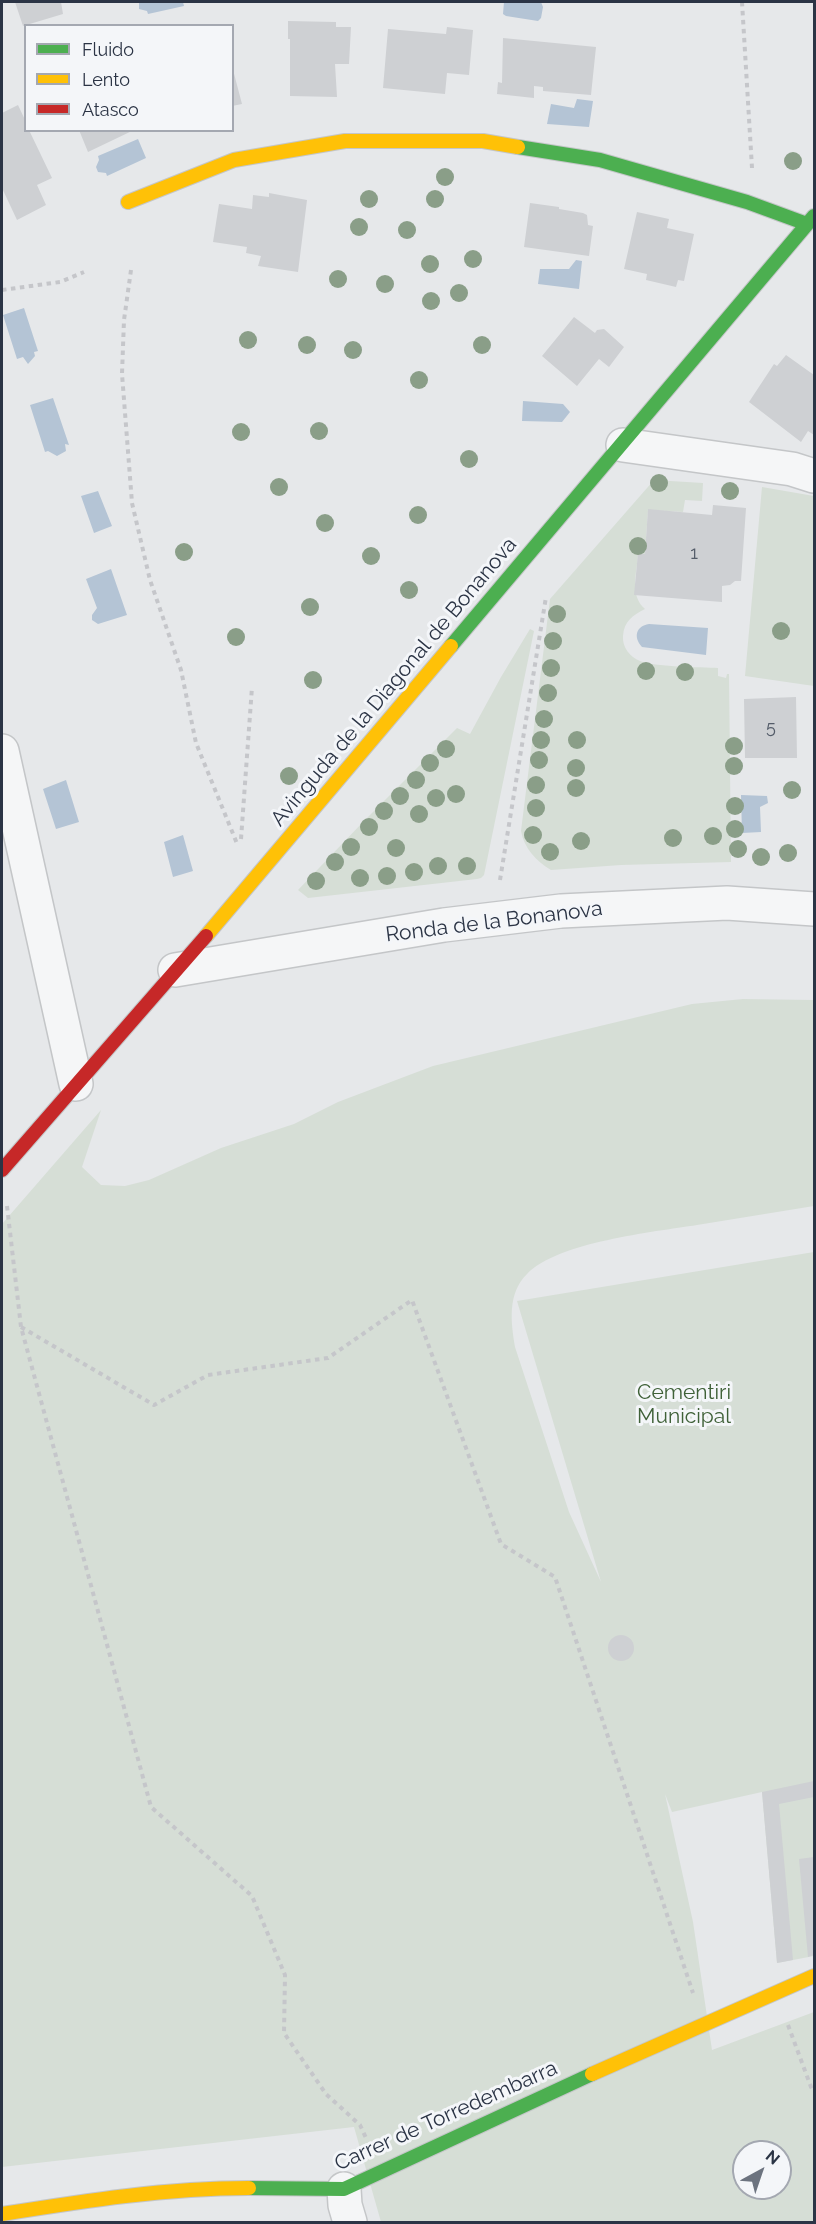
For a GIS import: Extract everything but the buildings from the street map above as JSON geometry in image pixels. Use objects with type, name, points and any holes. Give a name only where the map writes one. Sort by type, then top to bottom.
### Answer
[{"type":"street","points":[[128,202],[234,160],[345,141],[483,141],[600,160],[811,220]]},
{"type":"street","name":"Avinguda de la Diagonal de Bonanova","points":[[2,1170],[176,970],[623,445],[811,220]]},
{"type":"street","points":[[623,445],[792,469],[814,476]]},
{"type":"street","points":[[2,751],[76,1084]]},
{"type":"street","name":"Ronda de la Bonanova","points":[[176,970],[444,925],[561,911],[727,903],[814,909]]},
{"type":"street","name":"Carrer de Torredembarra","points":[[2,2214],[107,2197],[207,2188],[344,2189],[814,1976]]},
{"type":"street","points":[[344,2189],[350,2223]]},
{"type":"path","points":[[742,2],[752,173]]},
{"type":"path","points":[[130,270],[124,320],[122,374],[132,503],[150,580],[181,670],[196,743],[240,852],[252,687]]},
{"type":"path","points":[[2,290],[60,282],[84,273]]},
{"type":"path","points":[[500,880],[546,597]]},
{"type":"path","points":[[7,1206],[21,1327],[151,1806],[252,1896],[285,1975],[284,2034],[326,2094],[360,2126],[382,2171]]},
{"type":"path","points":[[21,1327],[154,1405],[208,1375],[328,1358],[412,1300],[501,1544],[555,1577],[704,2025]]},
{"type":"path","points":[[776,1994],[814,2092]]},
{"type":"green space","points":[[654,480],[703,483],[702,501],[685,500],[683,512],[648,510],[645,554],[638,554],[635,583],[637,597],[645,609],[627,622],[623,640],[627,651],[633,657],[646,663],[718,668],[718,676],[726,678],[729,674],[731,862],[621,865],[551,870],[532,854],[521,831],[550,599]]},
{"type":"green space","points":[[762,487],[814,496],[814,686],[745,676]]},
{"type":"green space","points":[[530,629],[534,631],[484,875],[477,879],[308,898],[298,890],[457,728],[470,734]]},
{"type":"green space","name":"Cementiri Municipal","points":[[743,999],[814,1000],[814,1206],[632,1235],[583,1246],[560,1254],[541,1263],[521,1282],[513,1299],[512,1328],[515,1347],[569,1512],[601,1582],[517,1301],[814,1252],[814,1956],[777,1963],[762,1792],[672,1812],[665,1794],[693,1922],[712,2050],[814,2012],[814,2222],[381,2222],[354,2127],[2,2167],[2,1224],[101,1110],[82,1167],[101,1185],[125,1186],[149,1180],[221,1148],[294,1124],[338,1102],[433,1066],[692,1004]]},
{"type":"water","points":[[139,2],[183,2],[184,6],[148,14],[147,11],[139,9]]},
{"type":"water","points":[[504,2],[541,2],[543,7],[541,18],[538,21],[506,16],[503,14]]},
{"type":"water","points":[[577,99],[593,101],[589,127],[547,124],[551,104],[574,108]]},
{"type":"water","points":[[138,139],[146,158],[107,176],[106,173],[98,172],[96,167],[98,156]]},
{"type":"water","points":[[576,260],[582,261],[579,289],[538,284],[540,269],[569,269]]},
{"type":"water","points":[[24,308],[38,351],[34,352],[35,356],[28,364],[23,357],[17,359],[3,315]]},
{"type":"water","points":[[53,398],[69,445],[65,444],[66,451],[57,456],[48,451],[45,452],[30,405]]},
{"type":"water","points":[[523,401],[563,404],[570,412],[562,422],[522,421]]},
{"type":"water","points":[[98,491],[112,526],[94,533],[81,496]]},
{"type":"water","points":[[111,569],[127,615],[98,624],[92,620],[92,615],[97,608],[86,579]]},
{"type":"water","points":[[649,624],[708,628],[706,655],[642,647],[637,639],[637,632],[641,627]]},
{"type":"water","points":[[66,780],[79,822],[56,829],[43,789]]},
{"type":"water","points":[[741,795],[767,796],[768,803],[760,807],[761,832],[742,833]]},
{"type":"water","points":[[183,835],[193,871],[173,877],[164,842]]},
{"type":"traffic: fast","points":[[518,147],[600,160],[747,202],[807,224]]},
{"type":"traffic: fast","points":[[451,646],[814,216]]},
{"type":"traffic: fast","points":[[249,2188],[344,2189],[592,2074]]},
{"type":"traffic: slow","points":[[128,202],[234,160],[345,141],[483,141],[518,147]]},
{"type":"traffic: slow","points":[[206,936],[451,646]]},
{"type":"traffic: slow","points":[[592,2074],[814,1976]]},
{"type":"traffic: slow","points":[[2,2214],[156,2193],[249,2188]]},
{"type":"traffic: jam","points":[[2,1170],[206,936]]}]
